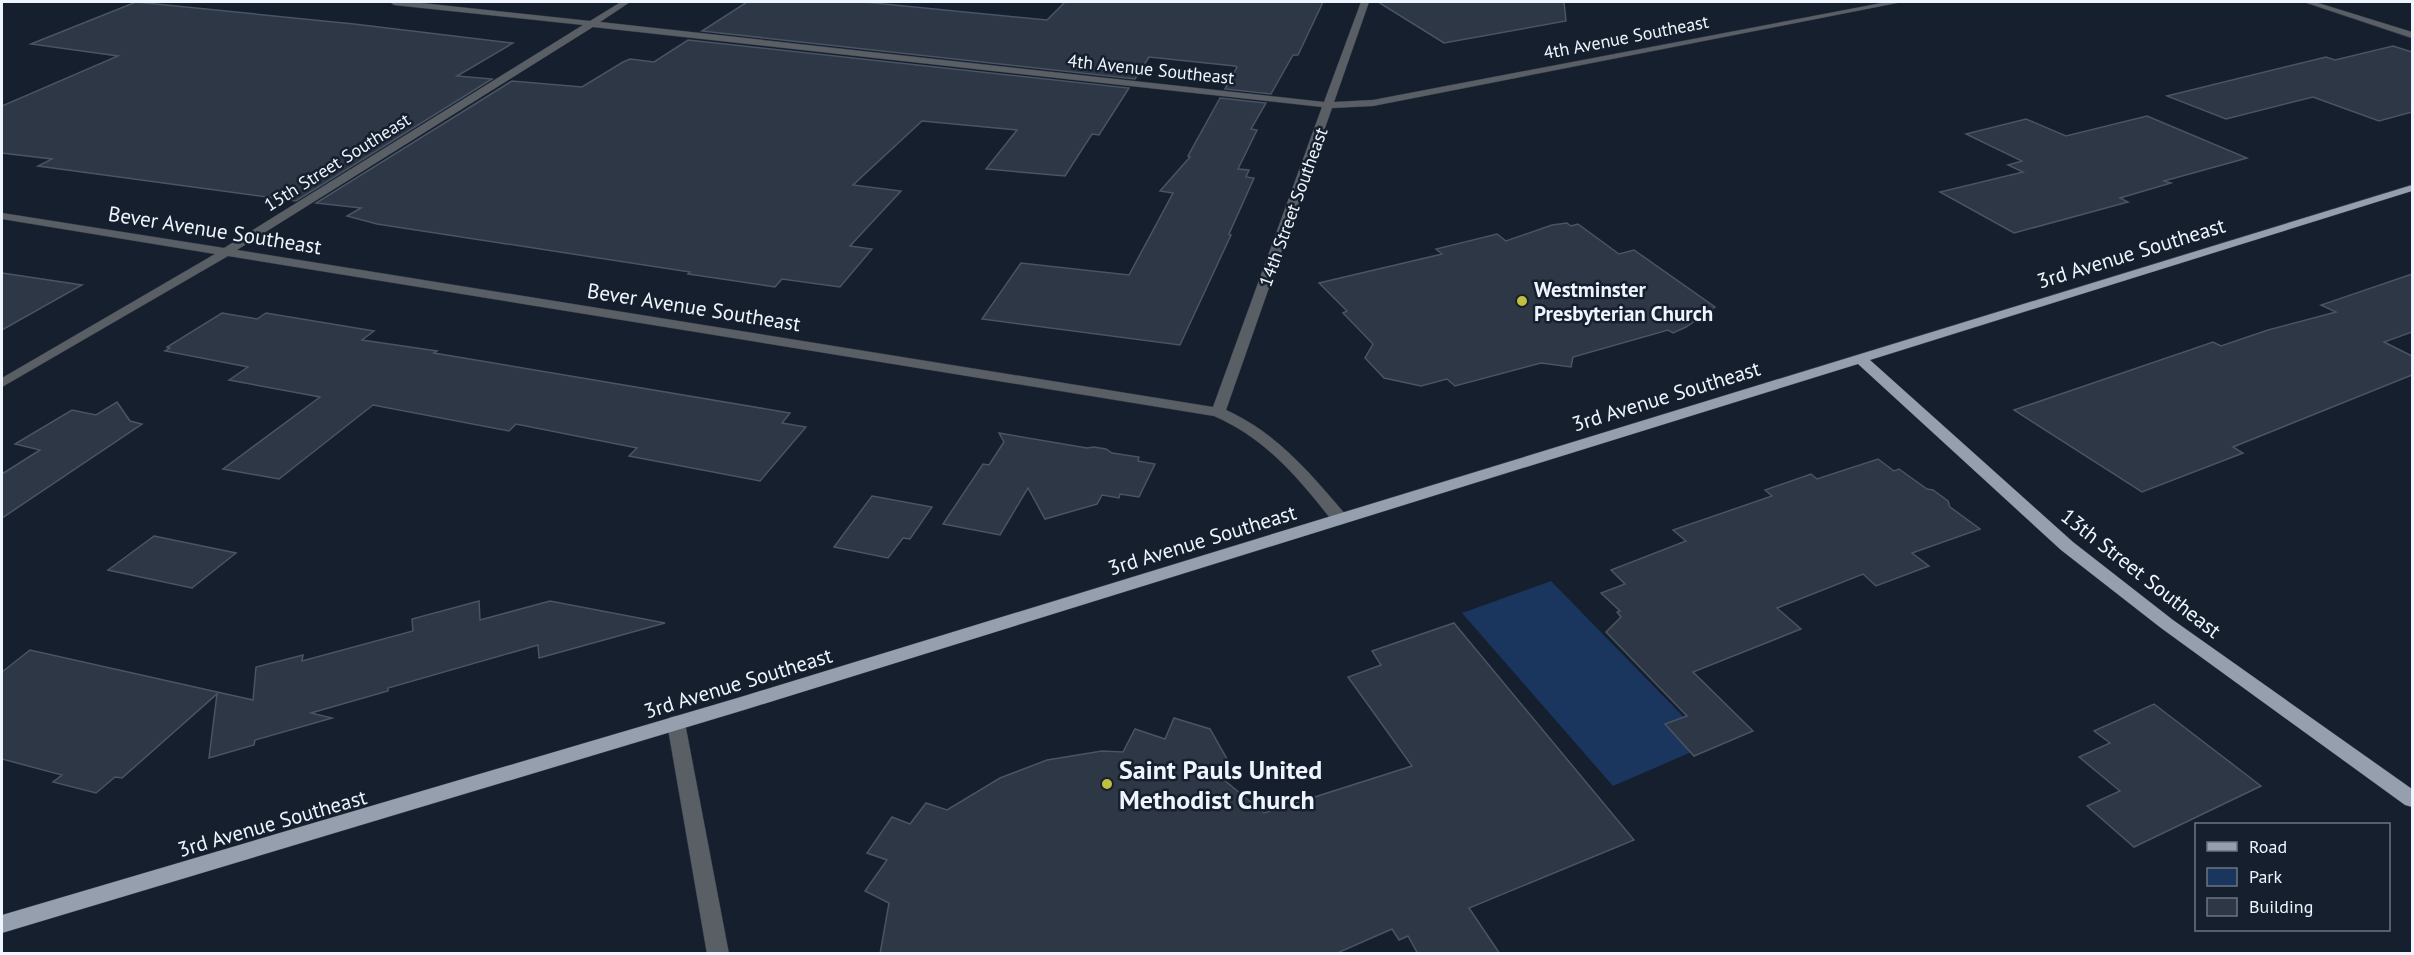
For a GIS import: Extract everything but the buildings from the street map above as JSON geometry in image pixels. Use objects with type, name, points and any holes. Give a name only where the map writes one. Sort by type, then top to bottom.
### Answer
[{"type":"main road","name":"3rd Avenue Southeast","points":[[2,924],[676,723],[2412,188]]},
{"type":"main road","name":"13th Street Southeast","points":[[1861,359],[2067,546],[2167,624],[2412,800]]},
{"type":"street","name":"4th Avenue Southeast","points":[[394,2],[1329,105],[1373,103],[1898,2]]},
{"type":"street","name":"15th Street Southeast","points":[[2,383],[225,253],[626,2]]},
{"type":"street","name":"14th Street Southeast","points":[[1218,412],[1365,2]]},
{"type":"street","points":[[2308,2],[2412,35]]},
{"type":"street","name":"Bever Avenue Southeast","points":[[2,216],[1218,412],[1243,422],[1288,456],[1340,519]]},
{"type":"street","points":[[676,723],[718,954]]},
{"type":"green space","points":[[1551,581],[1710,744],[1613,786],[1462,613]]},
{"type":"place","name":"Westminster Presbyterian Church","points":[[1522,301]]},
{"type":"place","name":"Saint Pauls United Methodist Church","points":[[1107,784]]}]
